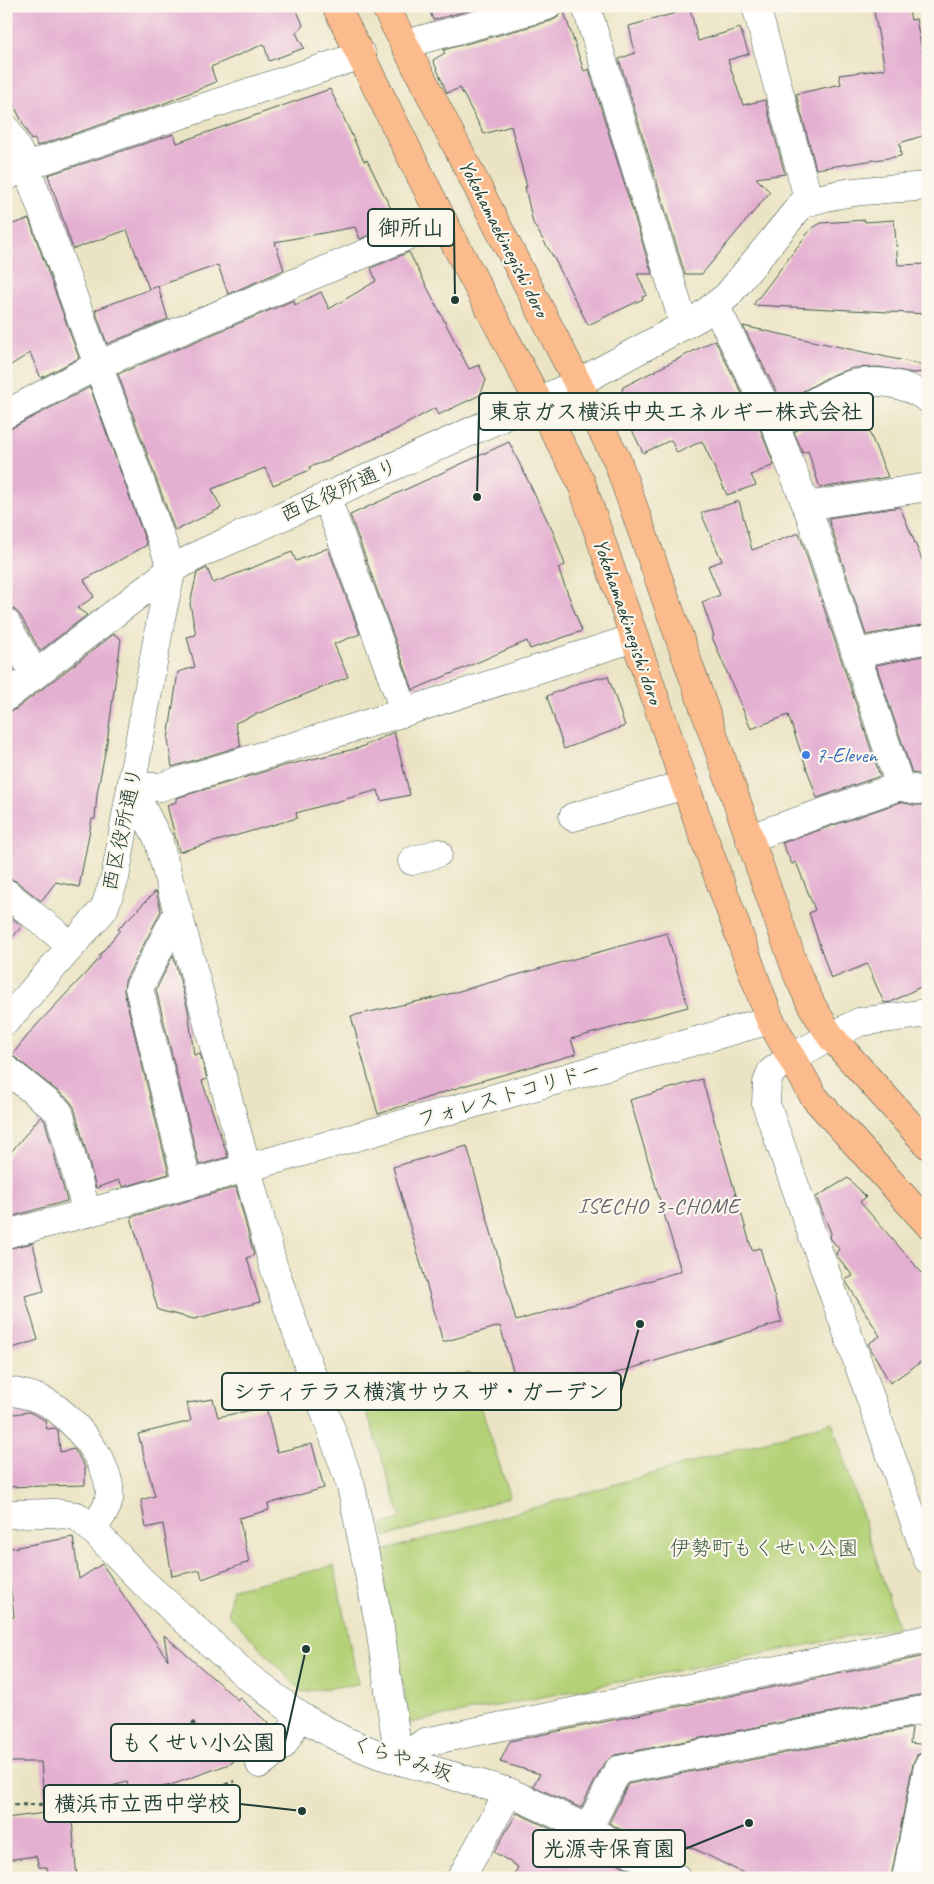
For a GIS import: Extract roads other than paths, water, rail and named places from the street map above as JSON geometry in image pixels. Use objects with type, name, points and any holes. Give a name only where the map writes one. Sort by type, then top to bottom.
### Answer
[{"type":"main road","name":"Yokohamaekinegishi doro","points":[[336,6],[443,221],[581,482],[685,785],[770,1020],[814,1097],[928,1224]]},
{"type":"main road","name":"Yokohamaekinegishi doro","points":[[386,6],[617,460],[798,976],[812,1006],[831,1037],[928,1146]]},
{"type":"street","points":[[405,44],[547,6]]},
{"type":"street","points":[[586,6],[684,325]]},
{"type":"street","points":[[756,6],[808,202]]},
{"type":"street","points":[[16,172],[362,55]]},
{"type":"street","points":[[6,128],[16,172],[98,365],[172,569],[6,698]]},
{"type":"street","name":"西区役所通り","points":[[6,1021],[104,908],[115,878],[159,627],[172,569],[326,496],[578,383],[716,307],[800,205],[835,195],[928,186]]},
{"type":"street","points":[[6,414],[98,365],[443,221]]},
{"type":"street","points":[[716,307],[775,426],[806,506],[900,786]]},
{"type":"street","points":[[775,426],[846,386],[867,383],[897,384],[928,399]]},
{"type":"street","points":[[806,506],[928,487]]},
{"type":"street","points":[[326,496],[400,699],[402,713]]},
{"type":"street","points":[[6,623],[35,675]]},
{"type":"street","points":[[634,638],[402,713],[160,787],[131,786],[158,839],[273,1265],[351,1486],[380,1628],[399,1761],[425,1742],[928,1639]]},
{"type":"street","points":[[856,653],[928,639]]},
{"type":"street","points":[[573,817],[685,785]]},
{"type":"street","points":[[749,838],[900,786],[917,790],[928,789]]},
{"type":"street","points":[[412,861],[438,853]]},
{"type":"street","points":[[6,893],[72,946]]},
{"type":"street","points":[[178,912],[139,988],[188,1185]]},
{"type":"street","points":[[928,1013],[859,1022],[790,1058],[771,1072],[766,1082],[766,1104],[928,1560]]},
{"type":"street","name":"フォレストコリドー","points":[[6,1234],[188,1185],[770,1020]]},
{"type":"street","points":[[6,1069],[59,1112],[88,1213]]},
{"type":"street","points":[[6,1391],[37,1398],[56,1408],[90,1444],[102,1468],[110,1498],[106,1511],[92,1529]]},
{"type":"street","name":"くらやみ坂","points":[[6,1514],[54,1513],[77,1516],[143,1582],[248,1676],[300,1716],[343,1740],[399,1761],[509,1792],[588,1829],[667,1875]]},
{"type":"street","points":[[588,1829],[618,1770],[928,1709]]},
{"type":"street","points":[[260,1764],[283,1745],[300,1716]]},
{"type":"street","points":[[906,1878],[928,1766]]},
{"type":"street","points":[[461,1878],[509,1792]]},
{"type":"place","name":"御所山","points":[[455,300]]},
{"type":"place","name":"東京ガス横浜中央エネルギー株式会社","points":[[477,497]]},
{"type":"place","name":"7-Eleven","points":[[806,755]]},
{"type":"place","name":"シティテラス横濱サウス ザ・ガーデン","points":[[640,1324]]},
{"type":"place","name":"もくせい小公園","points":[[306,1649]]},
{"type":"place","name":"横浜市立西中学校","points":[[302,1811]]},
{"type":"place","name":"光源寺保育園","points":[[749,1823]]},
{"type":"district","name":"ISECHO 3-CHOME","points":[[659,1205]]},
{"type":"park label","name":"伊勢町もくせい公園","points":[[764,1548]]}]
